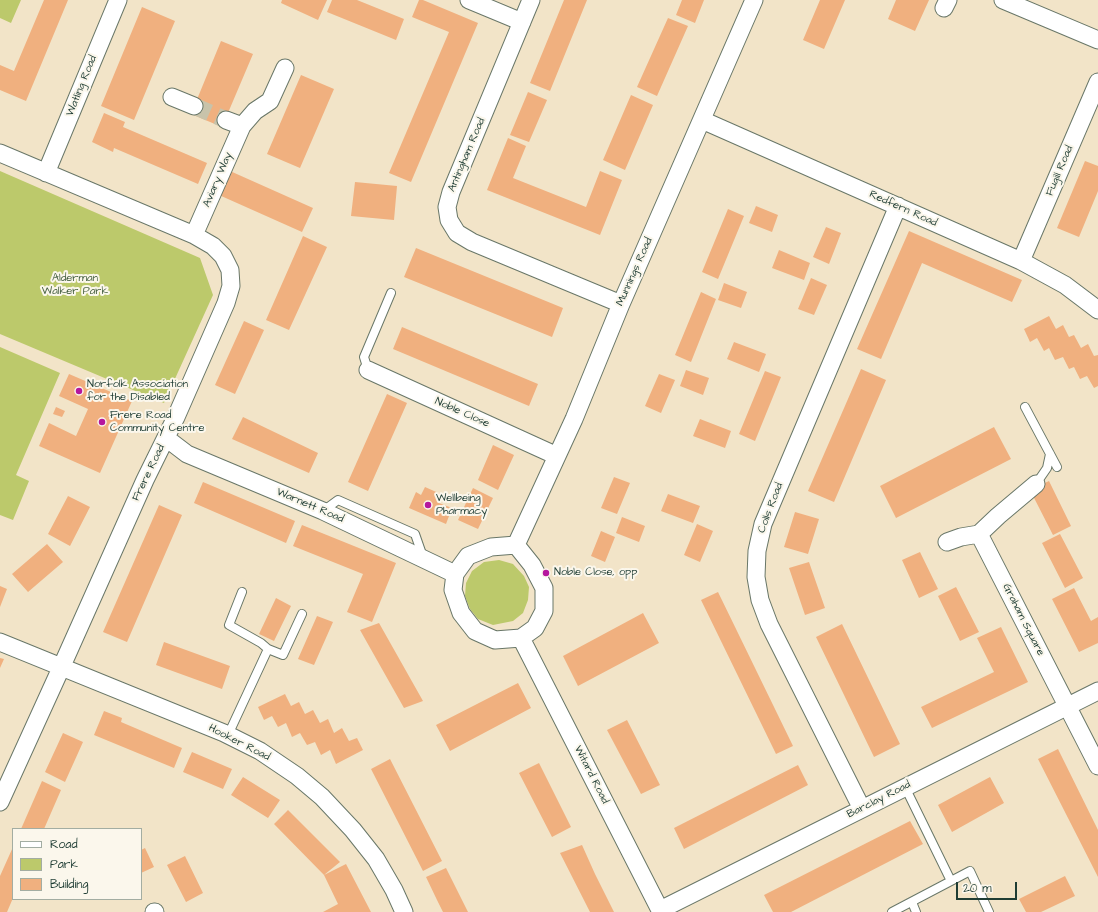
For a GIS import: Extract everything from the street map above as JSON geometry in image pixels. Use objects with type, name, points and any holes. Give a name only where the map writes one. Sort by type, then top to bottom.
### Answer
[{"type":"street","name":"Watling Road","points":[[46,173],[118,0]]},
{"type":"street","points":[[469,0],[522,22]]},
{"type":"street","name":"Antingham Road","points":[[531,0],[451,192],[447,207],[449,220],[457,232],[472,242],[622,304]]},
{"type":"street","name":"Munnings Road","points":[[516,545],[557,456],[754,0]]},
{"type":"street","points":[[1003,0],[1098,40]]},
{"type":"street","name":"Aviary Way","points":[[194,235],[242,126],[255,111],[270,101],[285,68]]},
{"type":"street","name":"Fugill Road","points":[[1021,261],[1098,82]]},
{"type":"street","points":[[172,97],[194,106]]},
{"type":"street","points":[[226,120],[242,126]]},
{"type":"street","name":"Redfern Road","points":[[702,120],[1021,261],[1065,285],[1098,310]]},
{"type":"street","name":"Frere Road","points":[[0,153],[194,235],[213,246],[223,256],[230,270],[231,286],[226,303],[166,438],[117,541],[0,802]]},
{"type":"street","name":"Colls Road","points":[[862,809],[769,624],[760,600],[756,578],[757,551],[763,524],[898,206]]},
{"type":"street","name":"Noble Close","points":[[368,370],[557,456]]},
{"type":"street","name":"Warnett Road","points":[[166,438],[187,454],[323,511],[455,574]]},
{"type":"street","points":[[947,542],[961,537],[979,534],[1036,484]]},
{"type":"street","name":"Graham Square","points":[[979,534],[1098,766]]},
{"type":"street","points":[[516,545],[532,565],[544,588],[544,611],[535,628],[521,638],[495,640],[475,631],[462,613],[453,590],[455,574],[468,556],[490,547],[516,545]]},
{"type":"street","name":"Witard Road","points":[[521,638],[661,911]]},
{"type":"street","name":"Hooker Road","points":[[0,642],[228,735],[260,751],[297,776],[322,797],[353,830],[376,859],[394,890],[404,912]]},
{"type":"street","name":"Barclay Road","points":[[661,911],[1098,691]]},
{"type":"lane","points":[[368,370],[364,357],[391,294]]},
{"type":"lane","points":[[1025,407],[1057,468]]},
{"type":"lane","points":[[1036,484],[1047,468],[1050,454]]},
{"type":"lane","points":[[242,592],[229,625],[261,643],[268,649],[283,655],[302,614]]},
{"type":"lane","points":[[228,735],[268,649]]},
{"type":"lane","points":[[905,787],[951,881]]},
{"type":"lane","points":[[892,912],[970,871],[989,912]]},
{"type":"lane","points":[[912,902],[916,912]]},
{"type":"green space","points":[[0,0],[21,0],[11,23],[0,18]]},
{"type":"green space","name":"Alderman Walker Park","points":[[0,171],[200,258],[213,295],[164,403],[0,334]]},
{"type":"green space","points":[[0,347],[60,373],[16,475],[29,481],[13,520],[0,515]]},
{"type":"green space","points":[[499,560],[513,564],[524,576],[529,587],[528,600],[523,613],[513,621],[493,625],[478,619],[470,609],[465,596],[466,583],[472,571],[484,562]]},
{"type":"building","points":[[44,0],[68,0],[26,101],[0,90],[0,65],[14,71]]},
{"type":"building","points":[[282,0],[327,0],[318,20],[281,3]]},
{"type":"building","points":[[332,0],[357,0],[404,19],[396,40],[327,12]]},
{"type":"building","points":[[419,0],[423,0],[478,23],[411,182],[389,173],[449,32],[412,17]]},
{"type":"building","points":[[564,0],[587,0],[550,91],[530,83]]},
{"type":"building","points":[[682,0],[704,0],[695,23],[676,15]]},
{"type":"building","points":[[820,0],[845,0],[824,49],[803,40]]},
{"type":"building","points":[[896,0],[929,0],[915,31],[888,19]]},
{"type":"building","points":[[142,7],[175,21],[134,120],[101,106]]},
{"type":"building","points":[[668,18],[688,26],[657,96],[637,87]]},
{"type":"building","points":[[221,41],[253,54],[222,127],[191,114]]},
{"type":"building","points":[[301,75],[334,89],[300,168],[267,154]]},
{"type":"building","points":[[528,92],[547,100],[529,142],[510,135]]},
{"type":"building","points":[[631,95],[653,105],[625,170],[603,160]]},
{"type":"building","points":[[104,113],[125,122],[123,127],[207,163],[198,184],[114,148],[113,152],[92,142]]},
{"type":"building","points":[[508,138],[526,146],[513,178],[586,207],[600,171],[622,180],[600,235],[487,190]]},
{"type":"building","points":[[1085,161],[1098,166],[1098,191],[1079,237],[1057,228]]},
{"type":"building","points":[[230,171],[313,208],[302,232],[219,195]]},
{"type":"building","points":[[355,182],[397,186],[394,220],[351,216]]},
{"type":"building","points":[[756,206],[778,215],[772,232],[749,223]]},
{"type":"building","points":[[728,209],[744,216],[718,279],[702,272]]},
{"type":"building","points":[[826,227],[841,233],[829,264],[813,257]]},
{"type":"building","points":[[909,231],[1022,280],[1012,302],[922,263],[881,359],[857,349]]},
{"type":"building","points":[[303,236],[327,247],[289,330],[266,320]]},
{"type":"building","points":[[416,248],[563,308],[552,337],[404,277]]},
{"type":"building","points":[[779,250],[810,263],[804,280],[772,268]]},
{"type":"building","points":[[811,278],[827,285],[814,315],[798,309]]},
{"type":"building","points":[[724,283],[747,292],[741,308],[718,300]]},
{"type":"building","points":[[701,292],[716,299],[691,362],[675,355]]},
{"type":"building","points":[[1049,316],[1056,329],[1063,325],[1069,337],[1074,335],[1081,348],[1088,344],[1094,356],[1098,355],[1098,386],[1094,388],[1087,376],[1080,379],[1074,367],[1069,369],[1063,357],[1055,360],[1049,348],[1044,351],[1037,338],[1030,342],[1024,329]]},
{"type":"building","points":[[244,321],[264,330],[235,394],[215,385]]},
{"type":"building","points":[[402,327],[538,384],[529,406],[393,349]]},
{"type":"building","points":[[734,342],[766,354],[759,372],[727,359]]},
{"type":"building","points":[[861,369],[886,380],[834,502],[808,491]]},
{"type":"building","points":[[686,370],[709,378],[703,395],[680,386]]},
{"type":"building","points":[[765,371],[781,377],[755,441],[739,434]]},
{"type":"building","name":"Frere Road Community Centre","points":[[69,374],[132,401],[100,473],[39,446],[49,423],[76,436],[88,409],[59,396]]},
{"type":"building","points":[[659,374],[675,380],[661,413],[645,406]]},
{"type":"building","points":[[387,394],[407,403],[368,491],[348,482]]},
{"type":"building","points":[[56,407],[65,411],[62,417],[53,414]]},
{"type":"building","points":[[243,417],[318,453],[309,473],[232,439]]},
{"type":"building","points":[[700,419],[731,431],[725,448],[693,436]]},
{"type":"building","points":[[994,427],[1011,459],[896,518],[880,486]]},
{"type":"building","points":[[493,445],[514,455],[498,490],[478,480]]},
{"type":"building","points":[[614,477],[630,483],[617,514],[601,508]]},
{"type":"building","points":[[1049,481],[1071,526],[1053,535],[1030,490]]},
{"type":"building","points":[[203,482],[295,521],[286,543],[194,503]]},
{"type":"building","name":"Wellbeing Pharmacy","points":[[425,487],[443,495],[439,503],[452,508],[446,524],[409,508],[416,492],[421,495]]},
{"type":"building","points":[[473,488],[493,498],[478,529],[458,520]]},
{"type":"building","points":[[668,494],[700,506],[693,523],[661,511]]},
{"type":"building","points":[[68,496],[90,507],[70,546],[48,534]]},
{"type":"building","points":[[159,505],[182,515],[127,642],[103,632]]},
{"type":"building","points":[[795,512],[819,519],[808,554],[784,547]]},
{"type":"building","points":[[622,517],[645,526],[639,542],[616,533]]},
{"type":"building","points":[[697,524],[713,531],[700,562],[684,555]]},
{"type":"building","points":[[302,525],[396,563],[372,622],[347,612],[363,574],[293,546]]},
{"type":"building","points":[[601,531],[615,537],[605,562],[591,556]]},
{"type":"building","points":[[1060,534],[1083,578],[1065,588],[1042,543]]},
{"type":"building","points":[[47,544],[63,562],[28,592],[12,574]]},
{"type":"building","points":[[920,552],[938,589],[919,598],[902,560]]},
{"type":"building","points":[[809,562],[825,608],[805,615],[789,568]]},
{"type":"building","points":[[0,586],[7,589],[0,607]]},
{"type":"building","points":[[956,587],[979,632],[960,641],[938,596]]},
{"type":"building","points":[[1074,588],[1091,621],[1098,617],[1098,643],[1079,652],[1052,599]]},
{"type":"building","points":[[718,592],[793,746],[776,754],[701,600]]},
{"type":"building","points":[[276,598],[291,606],[274,641],[259,634]]},
{"type":"building","points":[[643,613],[659,643],[578,686],[563,656]]},
{"type":"building","points":[[317,616],[333,622],[314,665],[298,659]]},
{"type":"building","points":[[379,623],[423,701],[404,708],[360,630]]},
{"type":"building","points":[[842,624],[900,744],[874,757],[816,637]]},
{"type":"building","points":[[1001,627],[1028,682],[932,728],[921,707],[994,672],[977,638]]},
{"type":"building","points":[[164,642],[230,666],[222,689],[156,665]]},
{"type":"building","points":[[0,658],[4,659],[0,668]]},
{"type":"building","points":[[518,683],[531,708],[450,751],[436,725]]},
{"type":"building","points":[[285,694],[291,706],[299,702],[305,714],[313,710],[320,723],[328,719],[334,733],[342,728],[349,741],[357,738],[363,750],[336,764],[330,750],[321,755],[315,742],[307,745],[300,733],[292,737],[286,723],[278,727],[272,716],[264,720],[258,707]]},
{"type":"building","points":[[104,711],[122,718],[121,722],[182,748],[174,768],[94,735]]},
{"type":"building","points":[[627,720],[660,785],[641,794],[607,730]]},
{"type":"building","points":[[63,733],[83,742],[65,782],[45,772]]},
{"type":"building","points":[[1058,749],[1098,830],[1098,877],[1038,759]]},
{"type":"building","points":[[192,752],[232,769],[223,789],[183,772]]},
{"type":"building","points":[[390,759],[442,861],[423,871],[371,769]]},
{"type":"building","points":[[539,763],[571,827],[552,837],[519,773]]},
{"type":"building","points":[[798,765],[808,785],[684,849],[674,828]]},
{"type":"building","points":[[243,777],[280,800],[268,818],[231,795]]},
{"type":"building","points":[[990,777],[1004,803],[952,832],[938,805]]},
{"type":"building","points":[[42,781],[61,790],[44,828],[21,828]]},
{"type":"building","points":[[288,810],[340,862],[324,875],[274,824]]},
{"type":"building","points":[[910,821],[923,844],[791,912],[773,912],[764,895]]},
{"type":"building","points":[[582,845],[614,912],[590,912],[560,853]]},
{"type":"building","points":[[145,848],[154,867],[142,873],[142,850]]},
{"type":"building","points":[[12,849],[12,900],[7,912],[0,912],[0,876]]},
{"type":"building","points":[[185,856],[203,893],[186,902],[167,865]]},
{"type":"building","points":[[346,864],[371,912],[323,912],[338,904],[324,875]]},
{"type":"building","points":[[446,868],[468,912],[443,912],[437,900],[426,877]]},
{"type":"building","points":[[1065,876],[1075,896],[1041,912],[1026,912],[1019,899]]},
{"type":"tunnel","points":[[194,106],[226,120]]},
{"type":"place","name":"Norfolk Association for the Disabled","points":[[79,391]]},
{"type":"place","name":"Frere Road Community Centre","points":[[102,422]]},
{"type":"place","name":"Wellbeing Pharmacy","points":[[428,505]]},
{"type":"place","name":"Noble Close, opp","points":[[546,573]]}]
